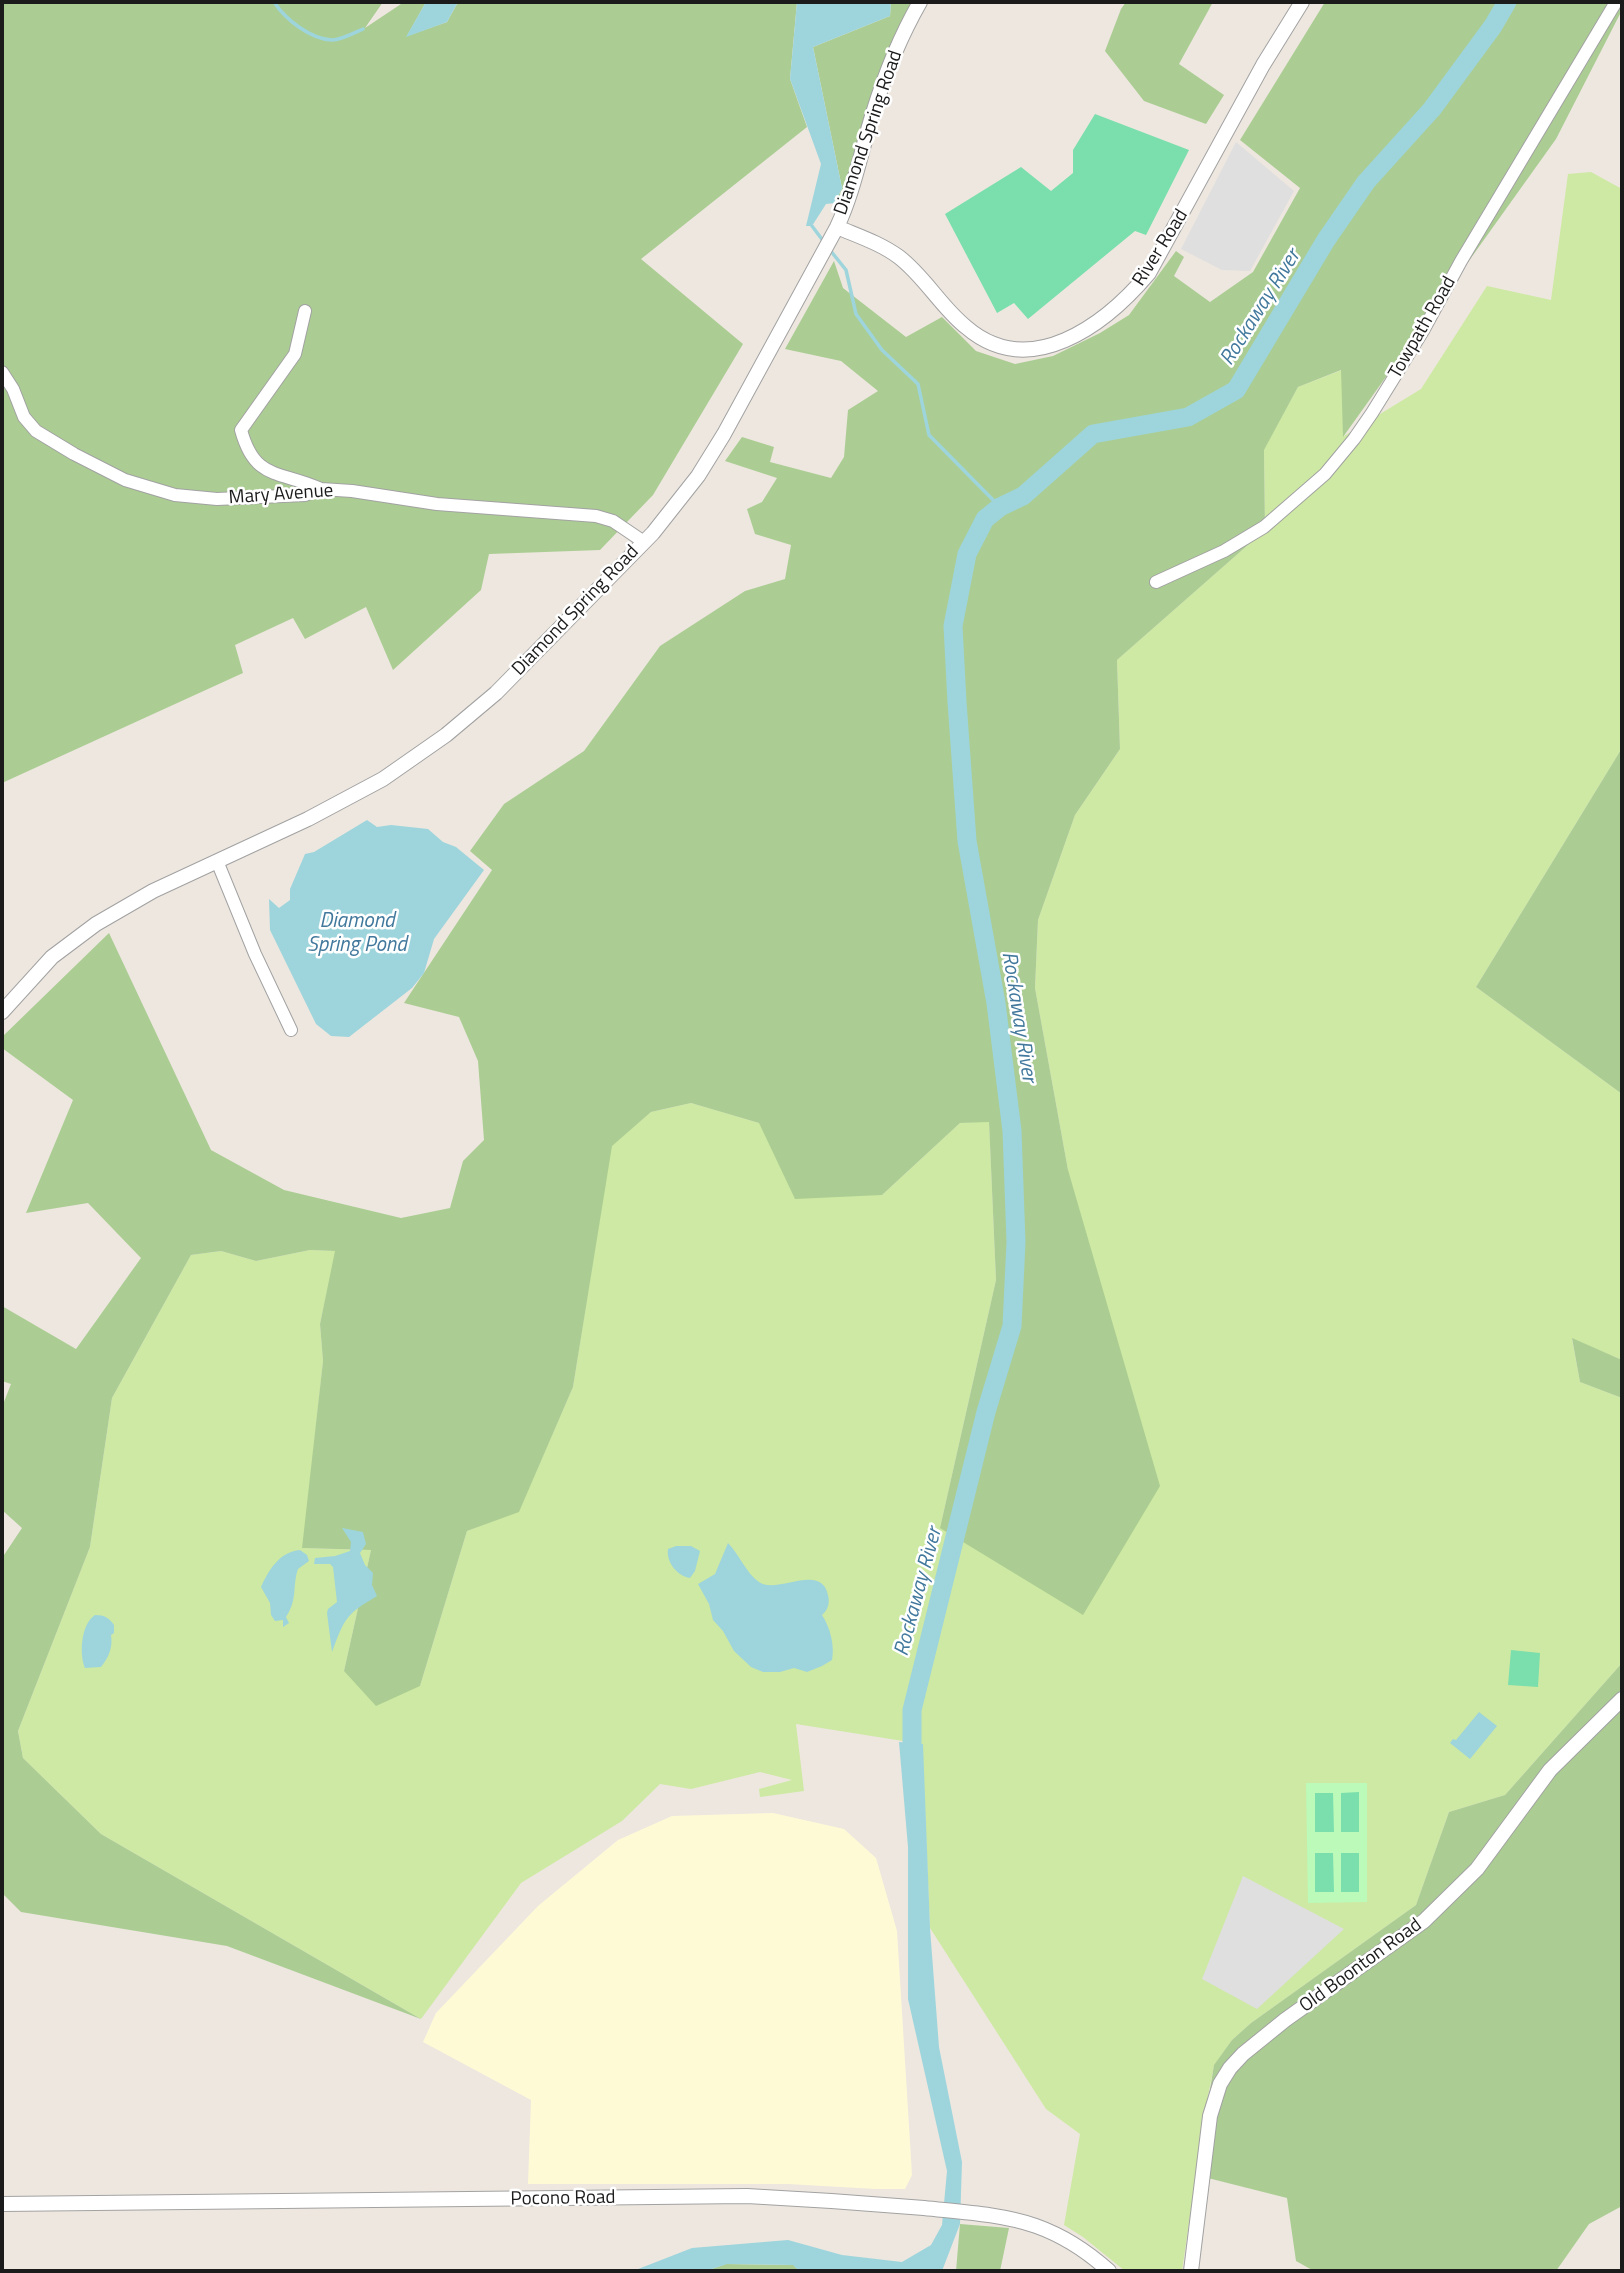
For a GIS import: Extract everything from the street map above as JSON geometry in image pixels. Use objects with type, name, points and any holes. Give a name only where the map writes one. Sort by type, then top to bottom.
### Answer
[{"type":"street","name":"Diamond Spring Road","points":[[3,1008],[52,957],[96,924],[153,891],[343,801],[383,779],[446,735],[496,693],[644,542],[709,460],[834,233],[852,187],[886,74],[920,2]]},
{"type":"street","name":"River Road","points":[[834,233],[877,243],[897,256],[908,264],[956,319],[982,339],[996,345],[1024,350],[1038,349],[1080,334],[1127,299],[1149,273],[1263,65],[1302,2]]},
{"type":"street","name":"Towpath Road","points":[[1156,582],[1224,551],[1264,527],[1325,474],[1354,439],[1424,329],[1461,261],[1616,2]]},
{"type":"street","points":[[305,311],[295,354],[241,430],[245,446],[255,463],[268,471],[299,479],[321,489]]},
{"type":"street","name":"Mary Avenue","points":[[2,372],[13,389],[24,417],[37,431],[125,480],[175,495],[217,499],[305,495],[321,489],[352,491],[437,504],[596,516],[613,521],[644,542]]},
{"type":"street","points":[[217,862],[255,954],[291,1030]]},
{"type":"street","name":"Old Boonton Road","points":[[1191,2271],[1210,2116],[1220,2084],[1230,2068],[1285,2020],[1424,1921],[1478,1869],[1550,1770],[1622,1699]]},
{"type":"street","name":"Pocono Road","points":[[2,2204],[747,2196],[933,2209],[1020,2222],[1058,2235],[1086,2252],[1109,2271]]},
{"type":"shaded area","points":[[1236,142],[1294,191],[1250,271],[1222,270],[1181,249]]},
{"type":"shaded area","points":[[773,1813],[844,1829],[876,1858],[897,1931],[912,2175],[905,2189],[788,2184],[528,2184],[531,2100],[423,2042],[436,2013],[538,1906],[618,1840],[672,1816]]},
{"type":"shaded area","points":[[1243,1876],[1344,1929],[1257,2009],[1202,1979]]},
{"type":"green space","points":[[2,2],[383,2],[365,28],[404,2],[426,2],[407,36],[447,22],[458,2],[797,2],[790,79],[807,127],[641,259],[743,344],[653,495],[600,550],[489,554],[481,590],[393,670],[366,607],[305,639],[293,618],[235,645],[243,673],[2,783]]},
{"type":"green space","points":[[891,2],[924,2],[912,20],[850,204],[835,203],[842,188],[813,47],[890,16]]},
{"type":"green space","points":[[1126,2],[1213,2],[1179,64],[1224,95],[1206,124],[1144,101],[1105,51]]},
{"type":"green space","points":[[1325,2],[1622,2],[1622,10],[1556,139],[1343,437],[1341,370],[1298,387],[1264,450],[1265,530],[1117,660],[1120,749],[1075,815],[1038,920],[1035,988],[1068,1170],[1160,1486],[1083,1615],[940,1528],[996,1280],[989,1122],[960,1123],[882,1195],[795,1199],[759,1123],[691,1103],[651,1112],[612,1146],[573,1387],[519,1512],[467,1531],[420,1686],[376,1706],[344,1671],[371,1550],[302,1548],[323,1361],[320,1324],[335,1251],[310,1250],[256,1261],[221,1251],[191,1255],[112,1398],[90,1547],[18,1731],[23,1758],[101,1834],[421,2019],[227,1946],[21,1912],[2,1893],[2,1558],[22,1528],[2,1510],[2,1407],[11,1384],[2,1381],[2,1306],[76,1349],[141,1258],[88,1203],[26,1213],[73,1100],[2,1048],[2,1037],[109,933],[211,1150],[284,1190],[401,1218],[450,1208],[463,1161],[484,1140],[478,1061],[459,1017],[404,1003],[492,870],[470,851],[504,804],[584,751],[660,646],[745,591],[785,579],[791,545],[755,534],[747,509],[762,502],[777,478],[725,461],[742,437],[774,447],[770,462],[831,478],[844,457],[848,410],[878,391],[841,361],[785,349],[834,261],[843,288],[906,337],[942,317],[976,351],[1015,364],[1053,356],[1129,315],[1176,251],[1184,257],[1174,276],[1210,302],[1253,272],[1300,188],[1240,140]]},
{"type":"green space","points":[[1095,114],[1189,150],[1146,235],[1135,231],[1028,319],[1014,303],[997,313],[945,214],[1021,167],[1051,191],[1073,173],[1073,150]]},
{"type":"green space","points":[[1591,172],[1622,189],[1622,748],[1476,987],[1622,1094],[1622,1360],[1572,1339],[1580,1382],[1622,1398],[1622,1663],[1505,1795],[1449,1812],[1416,1905],[1251,2023],[1232,2040],[1214,2066],[1182,2271],[1125,2271],[1064,2225],[1080,2134],[1046,2109],[930,1928],[922,1744],[796,1724],[804,1791],[760,1797],[759,1789],[792,1780],[760,1772],[691,1789],[660,1784],[622,1821],[521,1883],[421,2019],[101,1834],[23,1758],[18,1731],[90,1547],[112,1398],[191,1255],[221,1251],[256,1261],[310,1250],[336,1251],[320,1324],[323,1361],[303,1548],[371,1550],[344,1671],[420,1686],[467,1531],[519,1511],[573,1387],[611,1146],[651,1112],[691,1103],[759,1123],[882,1195],[960,1123],[989,1121],[996,1280],[940,1528],[1068,1170],[1035,988],[1038,920],[1075,815],[1120,749],[1117,660],[1265,530],[1264,449],[1298,387],[1342,370],[1344,436],[1421,389],[1487,286],[1551,300],[1568,174]]},
{"type":"green space","points":[[1622,748],[1622,1094],[1476,987]]},
{"type":"green space","points":[[1572,1338],[1622,1360],[1622,1398],[1580,1382]]},
{"type":"green space","points":[[1511,1650],[1540,1653],[1538,1687],[1508,1685]]},
{"type":"green space","points":[[1622,1663],[1622,2206],[1589,2224],[1556,2271],[1314,2271],[1296,2261],[1287,2198],[1196,2175],[1214,2065],[1232,2040],[1251,2023],[1416,1905],[1449,1812],[1505,1795]]},
{"type":"green space","points":[[1306,1783],[1367,1783],[1367,1902],[1308,1903]]},
{"type":"green space","points":[[1359,1792],[1359,1832],[1341,1832],[1341,1793]]},
{"type":"green space","points":[[1315,1793],[1333,1793],[1334,1832],[1315,1832]]},
{"type":"green space","points":[[1315,1853],[1333,1853],[1334,1892],[1315,1892]]},
{"type":"green space","points":[[1341,1853],[1359,1853],[1359,1892],[1341,1892]]},
{"type":"green space","points":[[960,2224],[1009,2228],[1000,2271],[956,2271]]},
{"type":"green space","points":[[726,2264],[794,2265],[799,2271],[706,2271]]},
{"type":"water","points":[[426,2],[458,2],[447,22],[406,37]]},
{"type":"water","points":[[797,2],[891,2],[890,16],[813,47],[842,188],[835,203],[826,204],[812,226],[806,226],[821,164],[790,79]]},
{"type":"water","name":"Diamond Spring Pond","points":[[367,820],[377,827],[391,825],[428,829],[484,870],[434,939],[424,973],[412,988],[349,1037],[331,1036],[316,1024],[270,930],[269,899],[279,908],[290,900],[290,889],[305,854],[314,852]]},
{"type":"water","points":[[342,1528],[363,1532],[366,1544],[360,1553],[365,1565],[373,1573],[372,1585],[377,1596],[347,1618],[332,1652],[327,1613],[337,1602],[333,1567],[330,1564],[314,1564],[315,1558],[350,1551],[351,1542]]},
{"type":"water","points":[[728,1543],[759,1582],[776,1585],[808,1580],[817,1581],[824,1586],[829,1601],[822,1615],[831,1637],[832,1660],[807,1672],[794,1668],[780,1672],[763,1672],[751,1667],[734,1651],[723,1631],[713,1620],[709,1604],[698,1584],[715,1574]]},
{"type":"water","points":[[691,1546],[700,1551],[695,1571],[690,1578],[677,1571],[671,1563],[668,1549]]},
{"type":"water","points":[[300,1550],[307,1555],[309,1561],[298,1569],[292,1604],[286,1617],[289,1623],[283,1627],[283,1620],[275,1621],[271,1615],[270,1603],[261,1587],[271,1568],[281,1558]]},
{"type":"water","points":[[95,1615],[110,1620],[114,1625],[114,1633],[111,1635],[110,1652],[101,1667],[85,1668],[82,1640],[90,1619]]},
{"type":"water","points":[[1479,1712],[1497,1726],[1470,1759],[1450,1743],[1453,1739],[1456,1740]]},
{"type":"water","points":[[899,1742],[923,1744],[930,1928],[939,2047],[962,2162],[960,2224],[942,2271],[799,2271],[793,2265],[727,2264],[706,2271],[633,2271],[692,2248],[788,2240],[842,2255],[902,2262],[931,2245],[942,2225],[947,2171],[908,1999],[908,1847]]},
{"type":"waterway","points":[[274,2],[299,27],[324,39],[339,39],[363,29]]},
{"type":"waterway","name":"Rockaway River","points":[[912,1768],[912,1710],[986,1412],[1012,1326],[1016,1242],[1012,1131],[996,1003],[967,841],[957,702],[953,626],[967,554],[985,519],[1000,507],[1023,496],[1093,434],[1188,417],[1236,390],[1326,240],[1366,182],[1432,109],[1493,26],[1507,2]]},
{"type":"waterway","points":[[812,226],[824,242]]},
{"type":"waterway","points":[[830,250],[846,270],[856,314],[882,350],[918,384],[929,435],[1000,507]]}]
